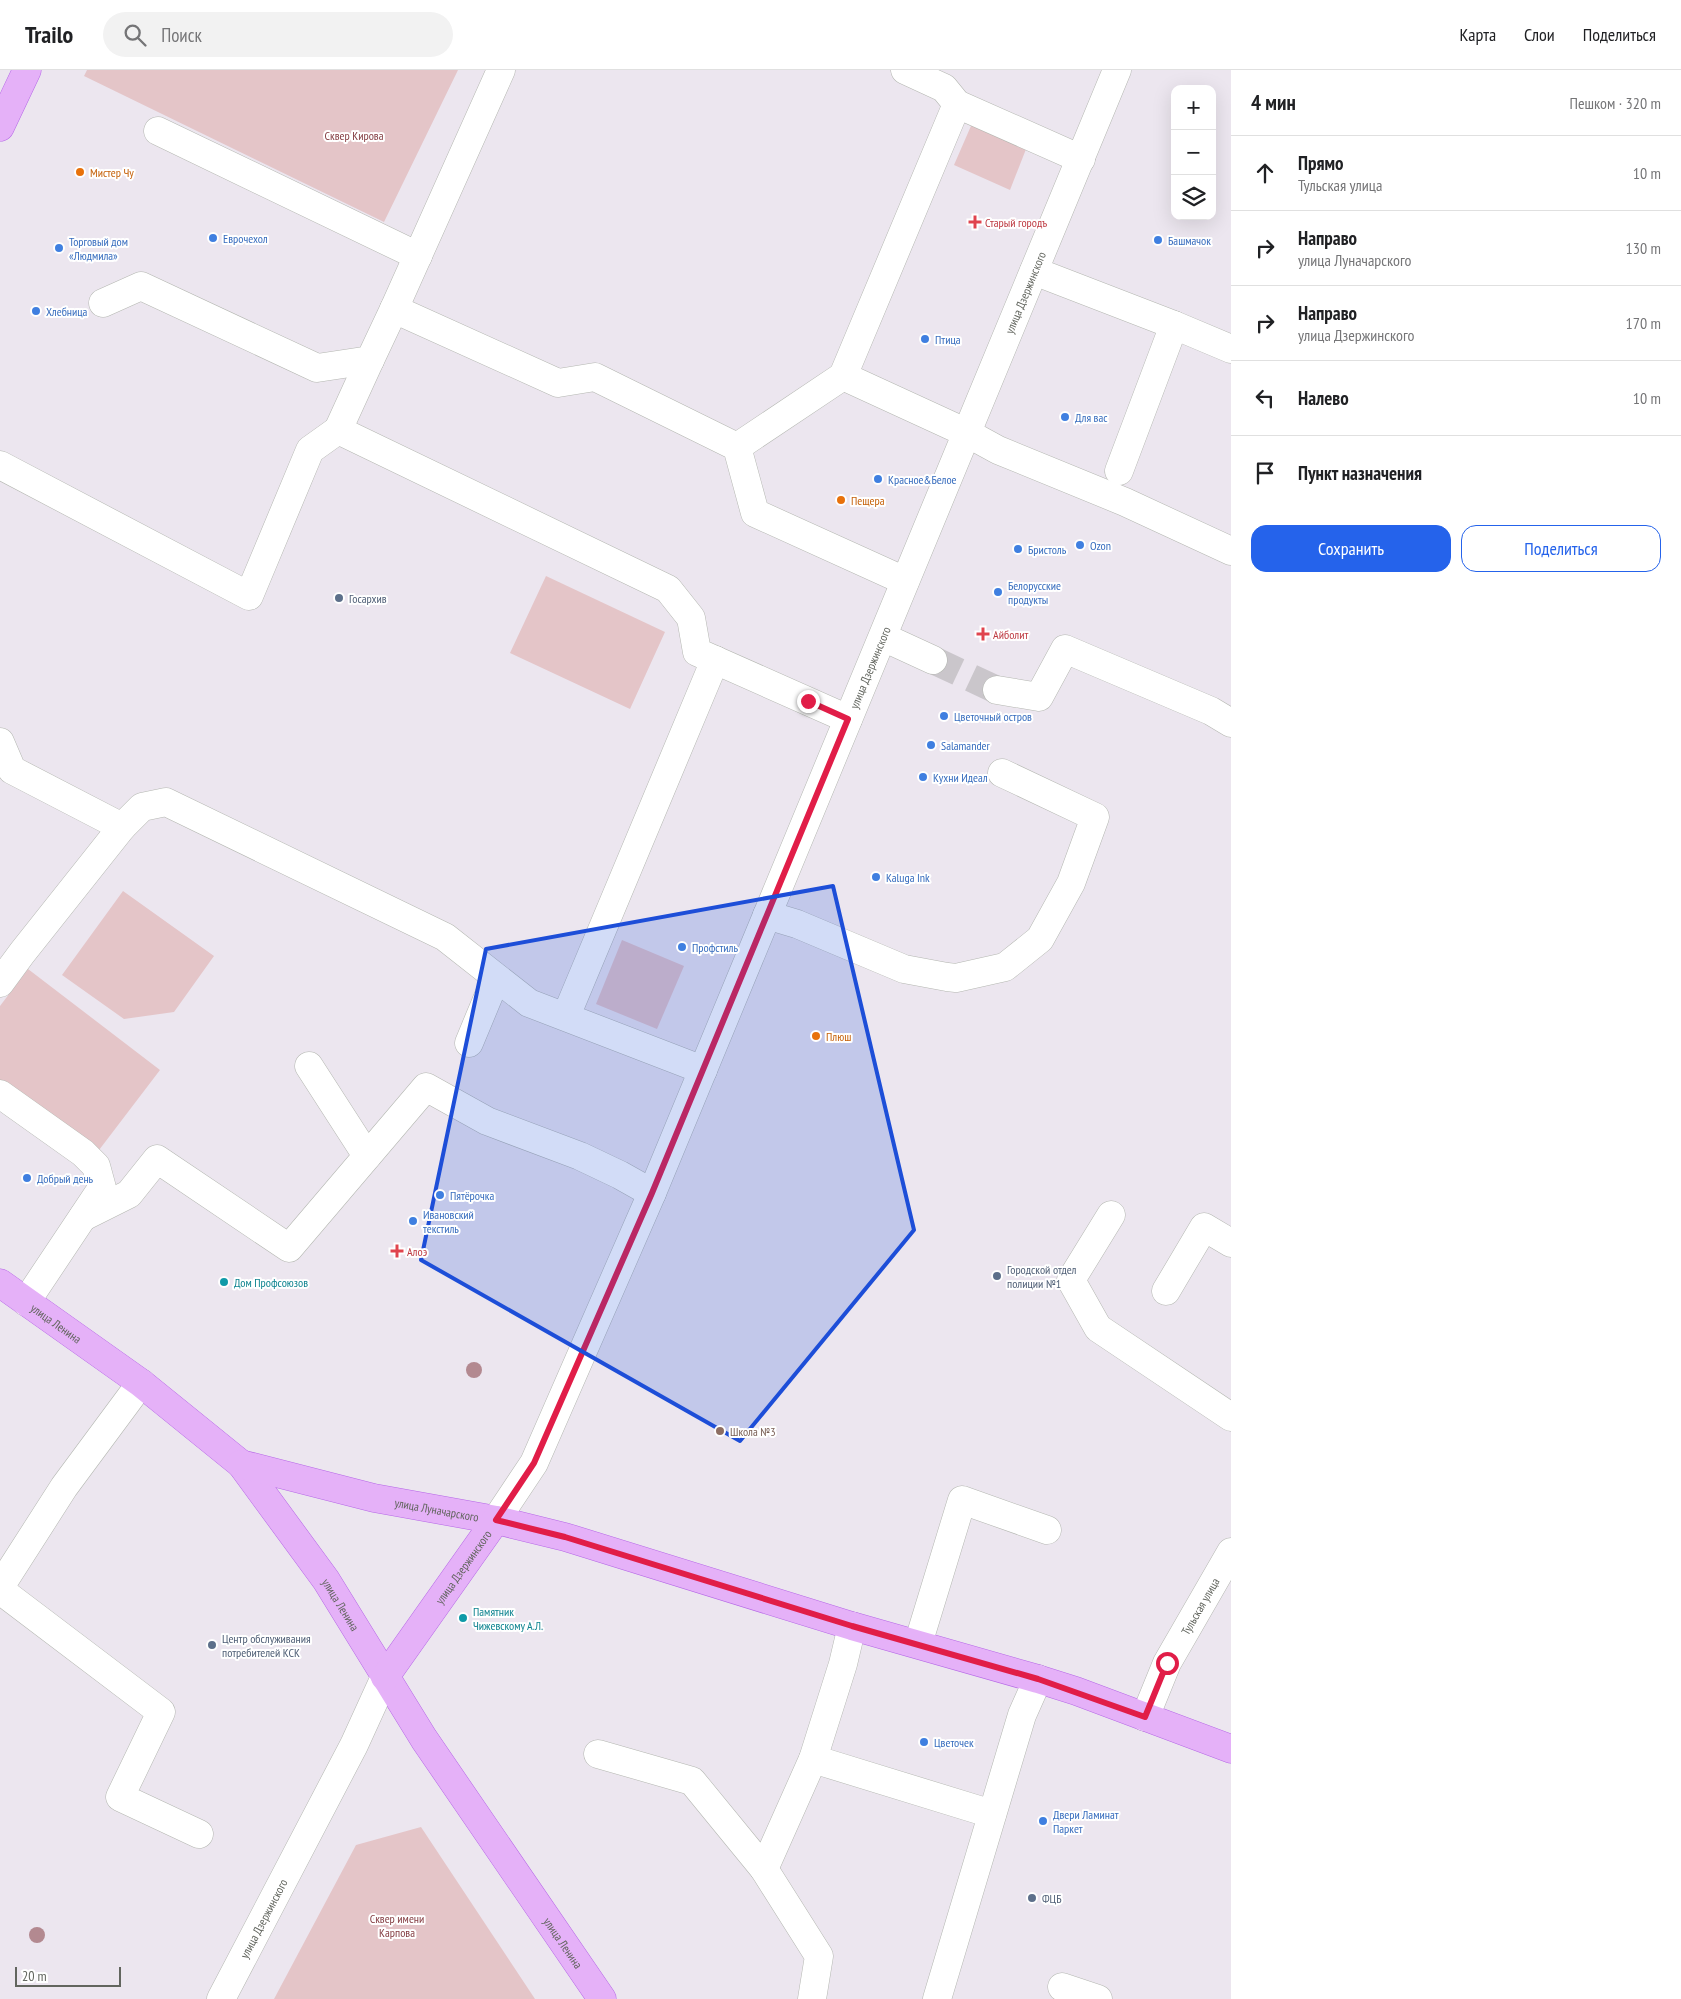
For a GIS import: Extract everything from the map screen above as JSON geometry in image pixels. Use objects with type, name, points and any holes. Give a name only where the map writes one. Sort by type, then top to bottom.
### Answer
[{"type":"main road","points":[[0,127],[26,70]]},
{"type":"main road","name":"улица Ленина","points":[[0,1283],[141,1383],[241,1464],[326,1580],[424,1739],[602,1999]]},
{"type":"main road","name":"улица Луначарского","points":[[241,1464],[374,1498],[496,1520],[574,1540],[852,1626],[1038,1679],[1231,1749]]},
{"type":"main road","name":"улица Дзержинского","points":[[385,1677],[496,1520]]},
{"type":"street","points":[[0,465],[249,596],[310,450],[338,430],[501,70]]},
{"type":"street","points":[[905,70],[951,88],[1081,159]]},
{"type":"street","name":"улица Дзержинского","points":[[496,1520],[534,1463],[652,1193],[1117,70]]},
{"type":"street","points":[[737,447],[843,376],[951,88]]},
{"type":"street","points":[[158,131],[418,256]]},
{"type":"street","points":[[1034,271],[1174,325],[1228,340]]},
{"type":"street","points":[[103,303],[141,286],[317,368],[370,360]]},
{"type":"street","points":[[394,309],[558,384],[595,378],[737,447],[755,513],[905,582]]},
{"type":"street","points":[[1119,470],[1174,325]]},
{"type":"street","points":[[843,376],[967,432],[998,450],[1125,502],[1231,551]]},
{"type":"street","points":[[338,430],[668,589],[691,618],[697,652],[848,719]]},
{"type":"street","points":[[883,638],[933,660]]},
{"type":"street","points":[[998,690],[1039,697],[1065,649],[1211,710],[1231,724]]},
{"type":"street","points":[[566,1016],[715,660]]},
{"type":"street","points":[[0,742],[12,770],[122,827]]},
{"type":"street","points":[[767,915],[797,924],[904,969],[947,978],[956,978],[1005,967],[1040,939],[1070,883],[1096,817],[1002,774]]},
{"type":"street","points":[[0,983],[122,827],[142,807],[166,802],[446,937],[530,1003],[703,1070]]},
{"type":"street","points":[[469,1043],[496,978]]},
{"type":"street","points":[[309,1066],[367,1156]]},
{"type":"street","points":[[83,1217],[130,1194],[157,1159],[290,1248],[426,1087],[487,1121],[580,1156],[652,1193]]},
{"type":"street","points":[[0,1094],[83,1153],[96,1166],[102,1188],[26,1302]]},
{"type":"street","points":[[1111,1215],[1071,1280],[1098,1328],[1231,1416]]},
{"type":"street","points":[[1166,1291],[1204,1228],[1231,1243]]},
{"type":"street","points":[[141,1383],[64,1487],[0,1588],[161,1712],[120,1796],[199,1834]]},
{"type":"street","points":[[918,1644],[962,1500],[1047,1530]]},
{"type":"street","name":"Тульская улица","points":[[1145,1717],[1167,1663],[1231,1552]]},
{"type":"street","points":[[764,1869],[813,1759],[843,1664],[852,1626]]},
{"type":"street","name":"улица Дзержинского","points":[[221,1999],[354,1745],[385,1677]]},
{"type":"street","points":[[937,1999],[1022,1715],[1038,1679]]},
{"type":"street","points":[[598,1754],[692,1781],[764,1869],[819,1956],[812,1999]]},
{"type":"street","points":[[813,1759],[992,1814]]},
{"type":"street","points":[[1062,1987],[1098,1999]]},
{"type":"highlighted area","points":[[833,886],[914,1230],[740,1441],[421,1260],[486,949]]},
{"type":"green space","name":"Сквер Кирова","points":[[87,70],[458,70],[384,222],[84,76]]},
{"type":"green space","points":[[974,119],[1028,144],[1010,190],[954,165]]},
{"type":"green space","points":[[546,576],[665,632],[630,709],[510,653]]},
{"type":"green space","points":[[123,891],[214,956],[174,1012],[124,1019],[62,975]]},
{"type":"green space","points":[[622,940],[684,966],[657,1029],[596,1004]]},
{"type":"green space","points":[[28,969],[160,1070],[96,1154],[0,1081],[0,1006]]},
{"type":"green space","name":"Сквер имени Карпова","points":[[421,1827],[535,1999],[274,1999],[356,1845]]},
{"type":"tunnel","points":[[933,660],[997,690]]},
{"type":"place","name":"Мистер Чу","points":[[80,172]]},
{"type":"place","name":"Старый городъ","points":[[975,222]]},
{"type":"place","name":"Еврочехол","points":[[213,238]]},
{"type":"place","name":"Башмачок","points":[[1158,240]]},
{"type":"place","name":"Торговый дом «Людмила»","points":[[59,248]]},
{"type":"place","name":"Хлебница","points":[[36,311]]},
{"type":"place","name":"Птица","points":[[925,339]]},
{"type":"place","name":"Для вас","points":[[1065,417]]},
{"type":"place","name":"Красное&Белое","points":[[878,479]]},
{"type":"place","name":"Пещера","points":[[841,500]]},
{"type":"place","name":"Ozon","points":[[1080,545]]},
{"type":"place","name":"Бристоль","points":[[1018,549]]},
{"type":"place","name":"Белорусские продукты","points":[[998,592]]},
{"type":"place","name":"Госархив","points":[[339,598]]},
{"type":"place","name":"Айболит","points":[[983,634]]},
{"type":"place","name":"Цветочный остров","points":[[944,716]]},
{"type":"place","name":"Salamander","points":[[931,745]]},
{"type":"place","name":"Кухни Идеал","points":[[923,777]]},
{"type":"place","name":"Kaluga Ink","points":[[876,877]]},
{"type":"place","name":"Профстиль","points":[[682,947]]},
{"type":"place","name":"Плюш","points":[[816,1036]]},
{"type":"place","name":"Добрый день","points":[[27,1178]]},
{"type":"place","name":"Пятёрочка","points":[[440,1195]]},
{"type":"place","name":"Ивановский текстиль","points":[[413,1221]]},
{"type":"place","name":"Алоэ","points":[[397,1251]]},
{"type":"place","name":"Городской отдел полиции №1","points":[[997,1276]]},
{"type":"place","name":"Дом Профсоюзов","points":[[224,1282]]},
{"type":"place","name":"Школа №3","points":[[720,1431]]},
{"type":"place","name":"Памятник Чижевскому А.Л.","points":[[463,1618]]},
{"type":"place","name":"Центр обслуживания потребителей КСК","points":[[212,1645]]},
{"type":"place","name":"Цветочек","points":[[924,1742]]},
{"type":"place","name":"Двери Ламинат Паркет","points":[[1043,1821]]},
{"type":"place","name":"ФЦБ","points":[[1032,1898]]},
{"type":"route","points":[[808,701],[848,719],[652,1193],[534,1463],[496,1520],[565,1537],[852,1626],[1038,1679],[1145,1717],[1167,1663]]}]
